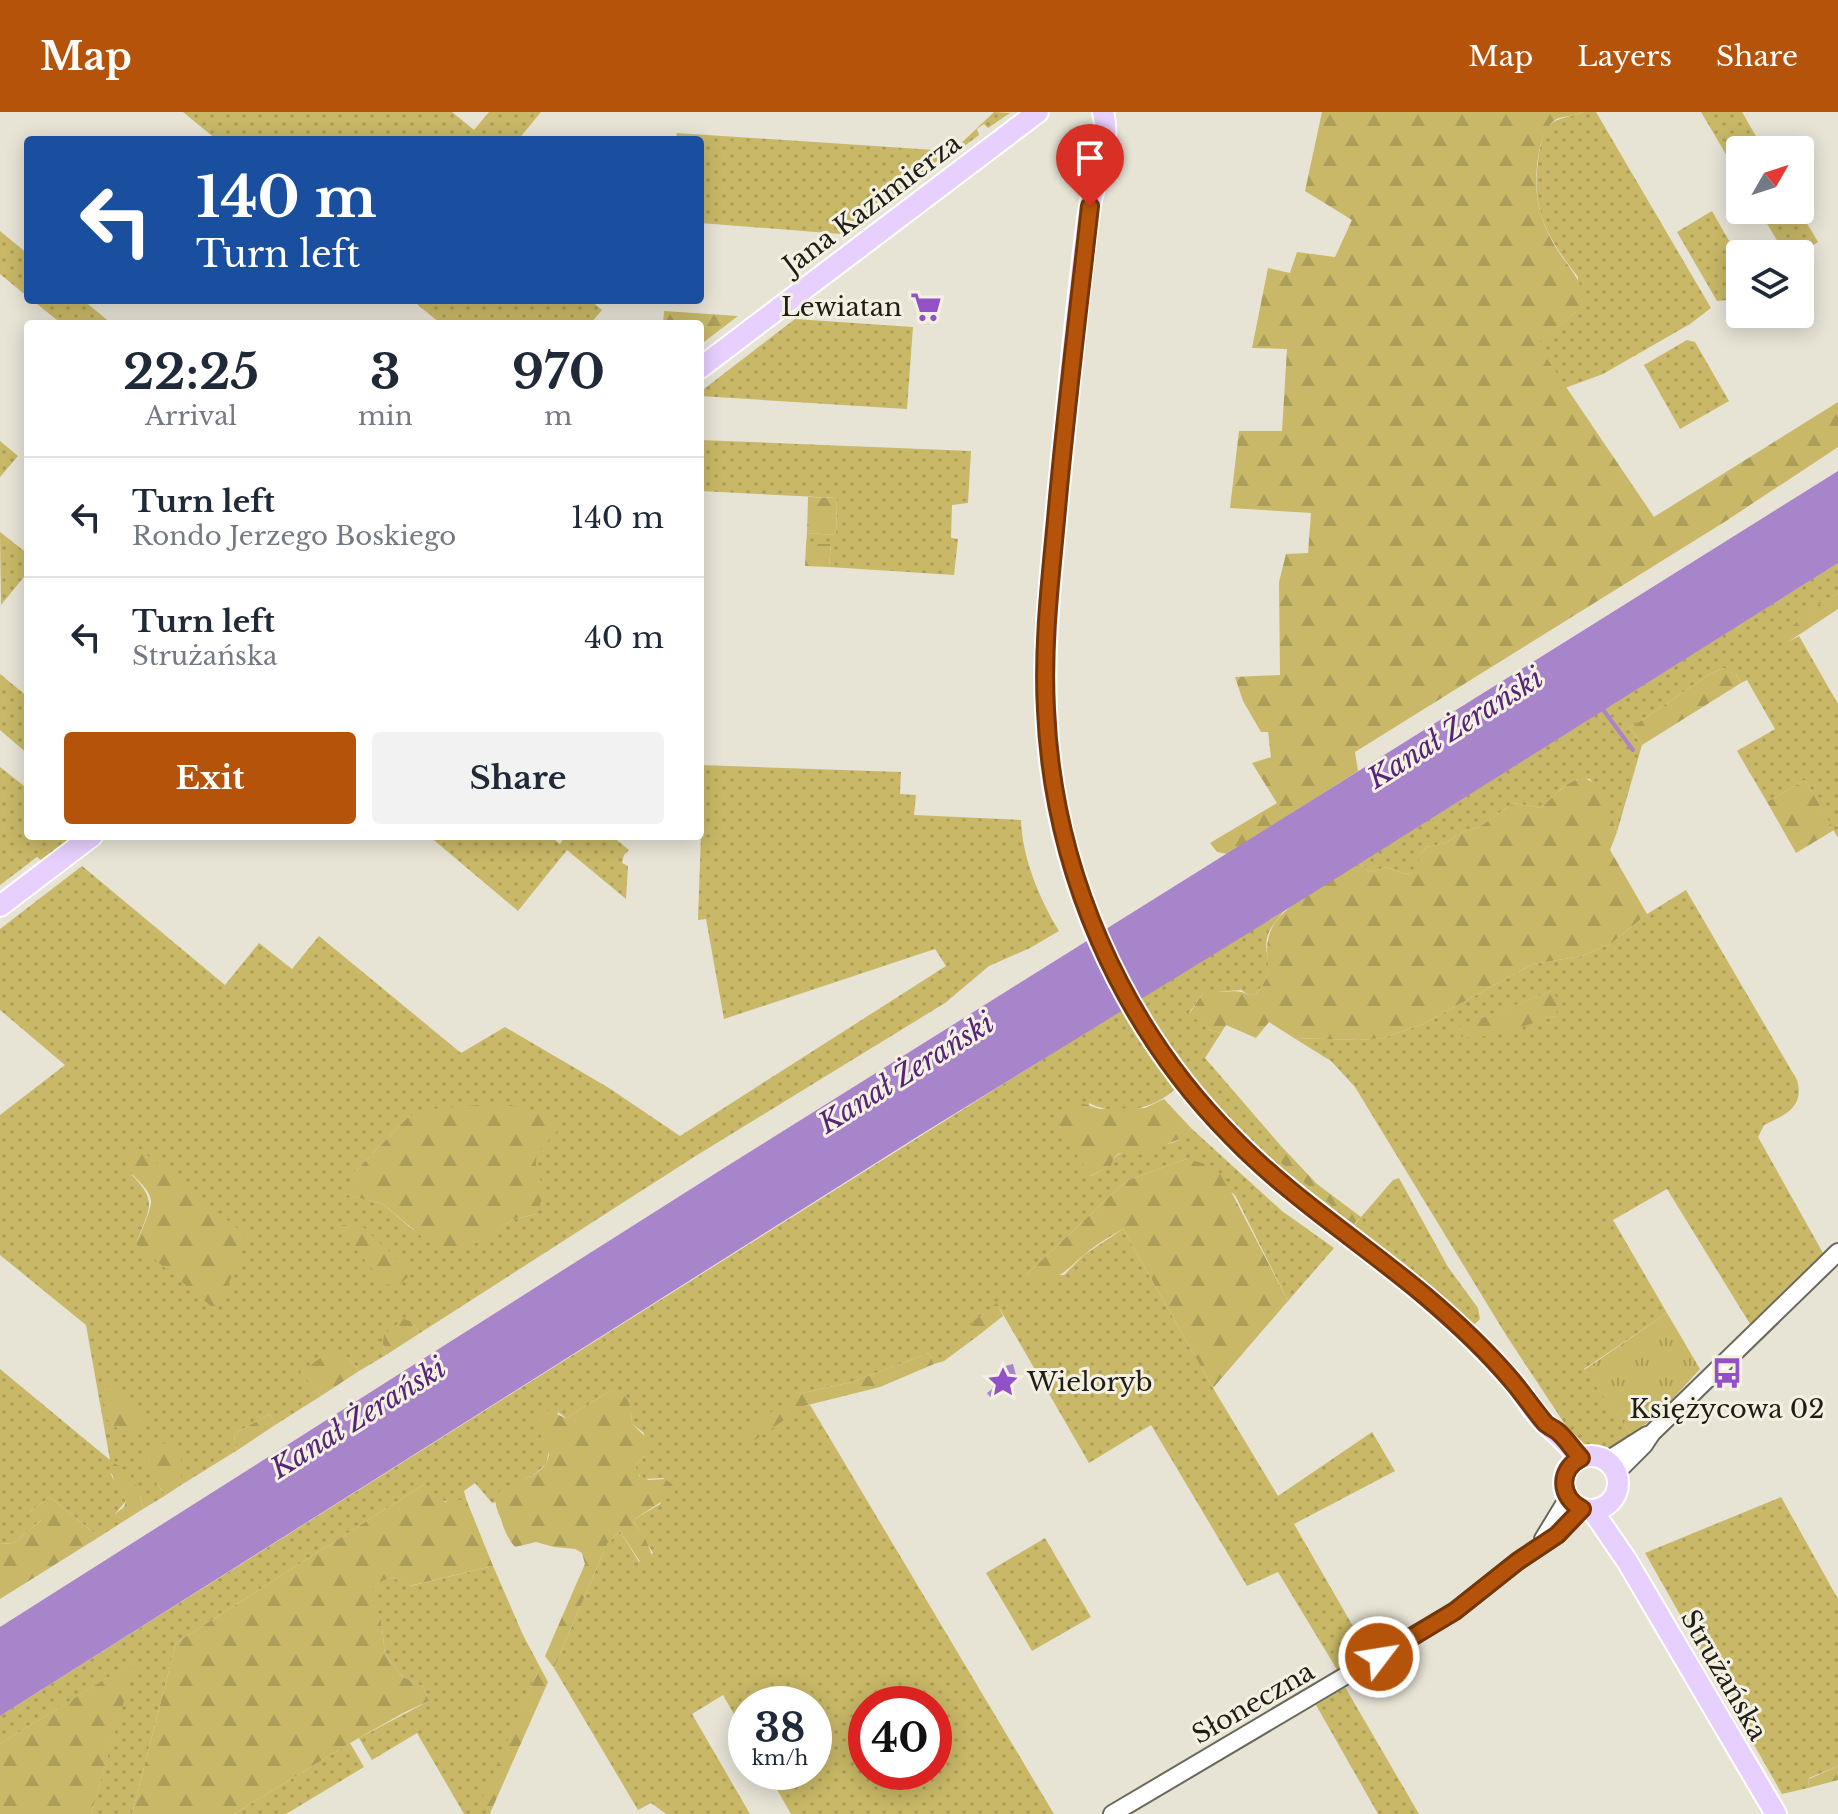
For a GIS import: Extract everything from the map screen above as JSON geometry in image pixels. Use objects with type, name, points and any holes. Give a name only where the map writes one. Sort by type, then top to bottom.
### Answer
[{"type":"main road","name":"Jana Kazimierza","points":[[704,365],[1038,112]]},
{"type":"main road","points":[[1103,112],[1104,142],[1090,206],[1065,424],[1050,575],[1045,674],[1056,804],[1085,906],[1111,965],[1142,1023],[1195,1096],[1232,1138],[1307,1204],[1425,1296],[1464,1331],[1513,1382],[1549,1427],[1551,1439],[1575,1463]]},
{"type":"main road","points":[[0,906],[87,840]]},
{"type":"main road","points":[[1599,1457],[1611,1467],[1617,1489],[1588,1505],[1564,1483],[1575,1463],[1599,1457]]},
{"type":"main road","name":"Strużańska","points":[[1588,1505],[1627,1561],[1776,1814]]},
{"type":"street","points":[[1611,1467],[1644,1445],[1652,1433],[1838,1252]]},
{"type":"street","name":"Słoneczna","points":[[1112,1814],[1455,1611],[1535,1550],[1556,1521],[1588,1505]]},
{"type":"green space","points":[[183,112],[452,112],[474,130],[489,112],[541,112],[521,136],[212,136]]},
{"type":"green space","points":[[994,112],[1010,113],[988,128],[984,124],[977,129],[979,135],[958,151],[953,151]]},
{"type":"green space","points":[[1322,112],[1583,112],[1559,118],[1549,126],[1540,146],[1536,178],[1544,223],[1579,282],[1583,302],[1576,312],[1537,344],[1654,517],[1838,402],[1838,447],[1726,521],[1355,752],[1358,771],[1228,854],[1217,852],[1210,843],[1277,803],[1252,763],[1271,757],[1268,732],[1261,732],[1243,701],[1235,677],[1280,675],[1279,582],[1286,554],[1308,553],[1311,513],[1230,508],[1239,431],[1282,431],[1287,349],[1252,348],[1268,268],[1290,273],[1297,252],[1335,257],[1352,220],[1305,191]]},
{"type":"green space","points":[[1583,112],[1596,112],[1711,308],[1690,324],[1603,374],[1565,388],[1536,344],[1576,312],[1578,277],[1544,224],[1537,195],[1537,179],[1540,148],[1548,126]]},
{"type":"green space","points":[[1701,112],[1742,112],[1756,136],[1726,136],[1726,154]]},
{"type":"green space","points":[[677,133],[950,151],[842,234],[704,223],[704,136],[677,136]]},
{"type":"green space","points":[[1094,135],[1095,150],[1087,180],[1079,184],[1084,138]]},
{"type":"green space","points":[[1712,211],[1729,240],[1726,240],[1726,300],[1717,301],[1677,232]]},
{"type":"green space","points":[[1767,224],[1807,224],[1818,242],[1814,245],[1814,240],[1777,240]]},
{"type":"green space","points":[[0,231],[24,251],[24,294],[0,274]]},
{"type":"green space","points":[[37,304],[88,304],[107,320],[57,320]]},
{"type":"green space","points":[[417,304],[595,304],[602,310],[593,320],[436,320]]},
{"type":"green space","points":[[664,311],[738,316],[704,342],[704,320],[663,320]]},
{"type":"green space","points":[[795,319],[913,327],[907,409],[704,396],[704,389]]},
{"type":"green space","points":[[1687,340],[1695,342],[1729,401],[1680,429],[1644,365]]},
{"type":"green space","points":[[704,440],[971,451],[968,503],[952,505],[951,538],[958,539],[954,575],[829,567],[831,544],[806,544],[807,533],[836,535],[837,498],[704,491]]},
{"type":"green space","points":[[0,441],[18,456],[0,477]]},
{"type":"green space","points":[[808,497],[837,498],[836,535],[807,533]]},
{"type":"green space","points":[[0,532],[24,551],[24,577],[1,605]]},
{"type":"green space","points":[[806,544],[831,544],[829,567],[805,566]]},
{"type":"green space","points":[[1838,563],[1838,593],[1808,613],[1788,642],[1799,636],[1838,704],[1838,838],[1805,780],[1767,802],[1737,751],[1775,729],[1747,680],[1741,683],[1736,674],[1723,668],[1630,728],[1642,745],[1617,832],[1604,800],[1590,779],[1582,779],[1563,787],[1541,808],[1514,803],[1479,827],[1466,830],[1446,843],[1427,847],[1411,873],[1404,874],[1387,867],[1370,872],[1359,863]]},
{"type":"green space","points":[[1838,593],[1838,609],[1788,642],[1785,635],[1796,622]]},
{"type":"green space","points":[[1723,668],[1734,671],[1741,683],[1642,745],[1630,728]]},
{"type":"green space","points":[[0,674],[24,694],[24,751],[0,730]]},
{"type":"green space","points":[[704,765],[901,772],[900,794],[916,795],[914,815],[1021,820],[1033,878],[1059,931],[989,966],[945,1003],[694,1157],[420,1333],[412,1322],[383,1344],[386,1355],[359,1371],[349,1358],[301,1372],[321,1396],[275,1425],[270,1414],[234,1434],[236,1451],[181,1485],[181,1457],[157,1484],[166,1495],[143,1509],[141,1497],[110,1473],[126,1501],[115,1514],[124,1521],[99,1537],[50,1497],[31,1511],[42,1519],[13,1544],[0,1543],[0,1369],[110,1460],[86,1325],[0,1255],[0,1115],[65,1065],[0,1010],[0,929],[82,866],[225,985],[259,943],[292,969],[319,936],[461,1053],[505,1027],[609,1088],[680,1136],[946,966],[935,949],[724,1019],[706,919],[698,920],[701,840],[704,840]],"holes":[[[409,1116],[535,1157],[537,1214],[514,1219],[494,1231],[413,1230],[383,1204],[345,1194],[355,1172]],[[131,1174],[248,1237],[136,1244],[149,1207],[146,1192]]]},
{"type":"green space","points":[[0,767],[24,786],[24,840],[69,840],[42,861],[37,857],[0,885]]},
{"type":"green space","points":[[1583,778],[1596,786],[1605,800],[1617,832],[1610,850],[1647,914],[1612,943],[1582,956],[1533,964],[1423,1024],[1383,1038],[1294,1038],[1269,1022],[1256,1038],[1226,1025],[1221,1033],[1210,1030],[1189,1014],[1203,993],[1210,990],[1256,994],[1268,971],[1269,936],[1282,914],[1359,863],[1370,872],[1387,867],[1404,874],[1411,873],[1427,847],[1446,843],[1466,830],[1479,827],[1514,803],[1541,808],[1565,786]]},
{"type":"green space","points":[[1805,780],[1834,830],[1796,853],[1767,802]]},
{"type":"green space","points":[[434,840],[555,840],[560,844],[562,840],[617,840],[629,850],[622,863],[628,866],[626,899],[567,850],[518,911]]},
{"type":"green space","points":[[1686,890],[1797,1080],[1796,1103],[1786,1113],[1764,1125],[1758,1137],[1823,1253],[1750,1324],[1667,1189],[1613,1220],[1667,1313],[1584,1369],[1631,1434],[1610,1448],[1582,1444],[1574,1438],[1506,1335],[1355,1087],[1331,1061],[1294,1038],[1383,1038],[1423,1024],[1533,964],[1582,956],[1612,943],[1647,914]],"holes":[[[1551,991],[1556,1016],[1530,1023],[1449,1032]]]},
{"type":"green space","points":[[1284,911],[1269,932],[1267,975],[1256,994],[1249,995],[1241,990],[1203,993],[1189,1013],[1210,1030],[1221,1033],[1205,1058],[1281,1146],[1276,1157],[1281,1163],[1355,1224],[1393,1180],[1399,1178],[1448,1267],[1478,1308],[1480,1319],[1474,1325],[1469,1325],[1272,1164],[1205,1093],[1139,998]]},
{"type":"green space","points":[[1551,991],[1559,1000],[1556,1016],[1485,1036],[1459,1036],[1449,1031]]},
{"type":"green space","points":[[1121,1010],[1174,1090],[1156,1102],[1133,1109],[1110,1110],[1089,1103],[1091,1176],[1110,1166],[1122,1153],[1174,1142],[1183,1138],[1191,1128],[1282,1211],[1334,1248],[1288,1301],[1235,1195],[1186,1159],[1126,1181],[1027,1274],[1064,1275],[1084,1255],[1123,1229],[1278,1496],[1372,1432],[1395,1471],[1294,1524],[1369,1654],[1339,1673],[1278,1572],[1247,1586],[1151,1425],[1089,1463],[997,1304],[972,1323],[979,1335],[944,1361],[934,1364],[929,1353],[852,1382],[798,1394],[804,1406],[810,1405],[1054,1814],[791,1814],[777,1790],[832,1790],[832,1686],[728,1686],[728,1704],[723,1695],[692,1714],[728,1776],[728,1790],[736,1790],[750,1814],[666,1814],[651,1803],[638,1810],[554,1668],[607,1544],[620,1531],[639,1562],[653,1553],[633,1520],[660,1504],[672,1484],[663,1478],[643,1479],[636,1472],[635,1465],[645,1456],[644,1433],[632,1424],[625,1399],[612,1390],[566,1418],[558,1412],[546,1464],[536,1473],[501,1491],[496,1502],[492,1503],[475,1483],[464,1491],[466,1499],[452,1502],[443,1500],[423,1485],[176,1643],[132,1814],[91,1814],[135,1661],[0,1744],[0,1716]]},
{"type":"green space","points":[[1164,1099],[1191,1128],[1183,1138],[1135,1156],[1120,1154],[1111,1166],[1090,1176],[1053,1114],[1075,1101],[1100,1109],[1145,1108]]},
{"type":"green space","points":[[503,1103],[553,1116],[562,1125],[542,1148],[536,1161],[545,1189],[537,1214],[514,1219],[471,1246],[456,1251],[433,1246],[383,1204],[344,1194],[355,1172],[409,1116],[431,1109]]},
{"type":"green space","points":[[131,1142],[248,1237],[217,1311],[136,1244],[151,1201],[150,1195],[124,1161],[122,1152]]},
{"type":"green space","points":[[1281,1146],[1317,1184],[1361,1217],[1354,1224],[1281,1163],[1275,1157]]},
{"type":"green space","points":[[1186,1159],[1210,1165],[1223,1176],[1288,1301],[1213,1388],[1123,1229],[1055,1278],[1030,1281],[1027,1274],[1126,1181]]},
{"type":"green space","points":[[342,1225],[363,1227],[412,1273],[398,1286],[384,1284],[354,1247]]},
{"type":"green space","points":[[997,1303],[1003,1316],[979,1335],[971,1323]]},
{"type":"green space","points":[[1667,1313],[1700,1369],[1657,1416],[1631,1434],[1584,1370]]},
{"type":"green space","points":[[404,1319],[412,1322],[420,1333],[386,1355],[384,1334]]},
{"type":"green space","points":[[340,1352],[359,1371],[321,1396],[300,1372],[328,1353]]},
{"type":"green space","points":[[929,1353],[934,1364],[880,1387],[804,1406],[745,1447],[738,1435],[798,1394],[852,1382]]},
{"type":"green space","points":[[108,1386],[131,1402],[144,1417],[146,1423],[134,1437],[124,1434],[105,1418],[101,1390]]},
{"type":"green space","points":[[612,1390],[626,1398],[632,1424],[650,1441],[645,1456],[635,1465],[639,1476],[649,1480],[665,1479],[672,1484],[675,1493],[633,1520],[652,1556],[649,1569],[644,1568],[620,1531],[607,1544],[554,1668],[545,1656],[585,1564],[582,1553],[536,1542],[515,1547],[503,1527],[496,1498],[501,1490],[533,1475],[546,1463],[549,1454],[534,1420],[537,1412],[544,1409],[566,1418]]},
{"type":"green space","points":[[270,1414],[275,1425],[236,1451],[234,1434]]},
{"type":"green space","points":[[170,1441],[181,1457],[181,1485],[166,1495],[146,1460],[157,1446]]},
{"type":"green space","points":[[112,1462],[130,1475],[142,1501],[143,1509],[124,1521],[115,1514],[126,1501],[113,1478]]},
{"type":"green space","points":[[423,1485],[445,1502],[466,1499],[493,1566],[409,1586],[392,1577],[378,1583],[369,1594],[381,1619],[385,1654],[402,1676],[423,1687],[429,1701],[350,1743],[234,1814],[132,1814],[176,1643]]},
{"type":"green space","points":[[50,1497],[99,1537],[0,1599],[0,1543],[13,1544],[41,1520],[31,1511]]},
{"type":"green space","points":[[1781,1497],[1838,1599],[1838,1766],[1809,1778],[1808,1788],[1782,1794],[1645,1553]]},
{"type":"green space","points":[[1045,1538],[1091,1617],[1032,1651],[986,1573]]},
{"type":"green space","points":[[493,1566],[540,1667],[481,1803],[491,1811],[490,1814],[464,1814],[417,1733],[372,1760],[359,1738],[429,1701],[423,1687],[402,1676],[385,1654],[381,1619],[368,1594],[378,1583],[392,1577],[410,1586]]},
{"type":"green space","points":[[136,1660],[91,1814],[0,1814],[0,1744]]},
{"type":"green space","points":[[540,1667],[548,1682],[491,1811],[480,1803]]},
{"type":"green space","points":[[1345,1687],[1419,1814],[1378,1814],[1316,1705]]},
{"type":"green space","points":[[350,1743],[364,1767],[286,1814],[234,1814]]},
{"type":"green space","points":[[1838,1766],[1838,1780],[1808,1788],[1809,1779]]},
{"type":"water","name":"Kanał Żerański","points":[[1838,471],[1838,563],[920,1135],[0,1716],[0,1627],[724,1168]]},
{"type":"water","points":[[1013,1364],[1017,1379],[991,1398],[987,1393],[992,1389],[993,1380],[1002,1375],[1005,1366]]},
{"type":"waterway","points":[[1601,707],[1633,750]]},
{"type":"place","name":"Lewiatan","points":[[926,307]]},
{"type":"place","name":"Księżycowa 02","points":[[1727,1373]]},
{"type":"place","name":"Wieloryb","points":[[1003,1382]]},
{"type":"route","points":[[1090,206],[1050,575],[1045,674],[1056,804],[1085,906],[1111,965],[1142,1023],[1166,1059],[1232,1138],[1307,1204],[1425,1296],[1474,1340],[1549,1427],[1558,1432],[1581,1458],[1568,1467],[1564,1483],[1568,1498],[1582,1509],[1565,1529],[1518,1561],[1455,1611],[1379,1657]]}]
